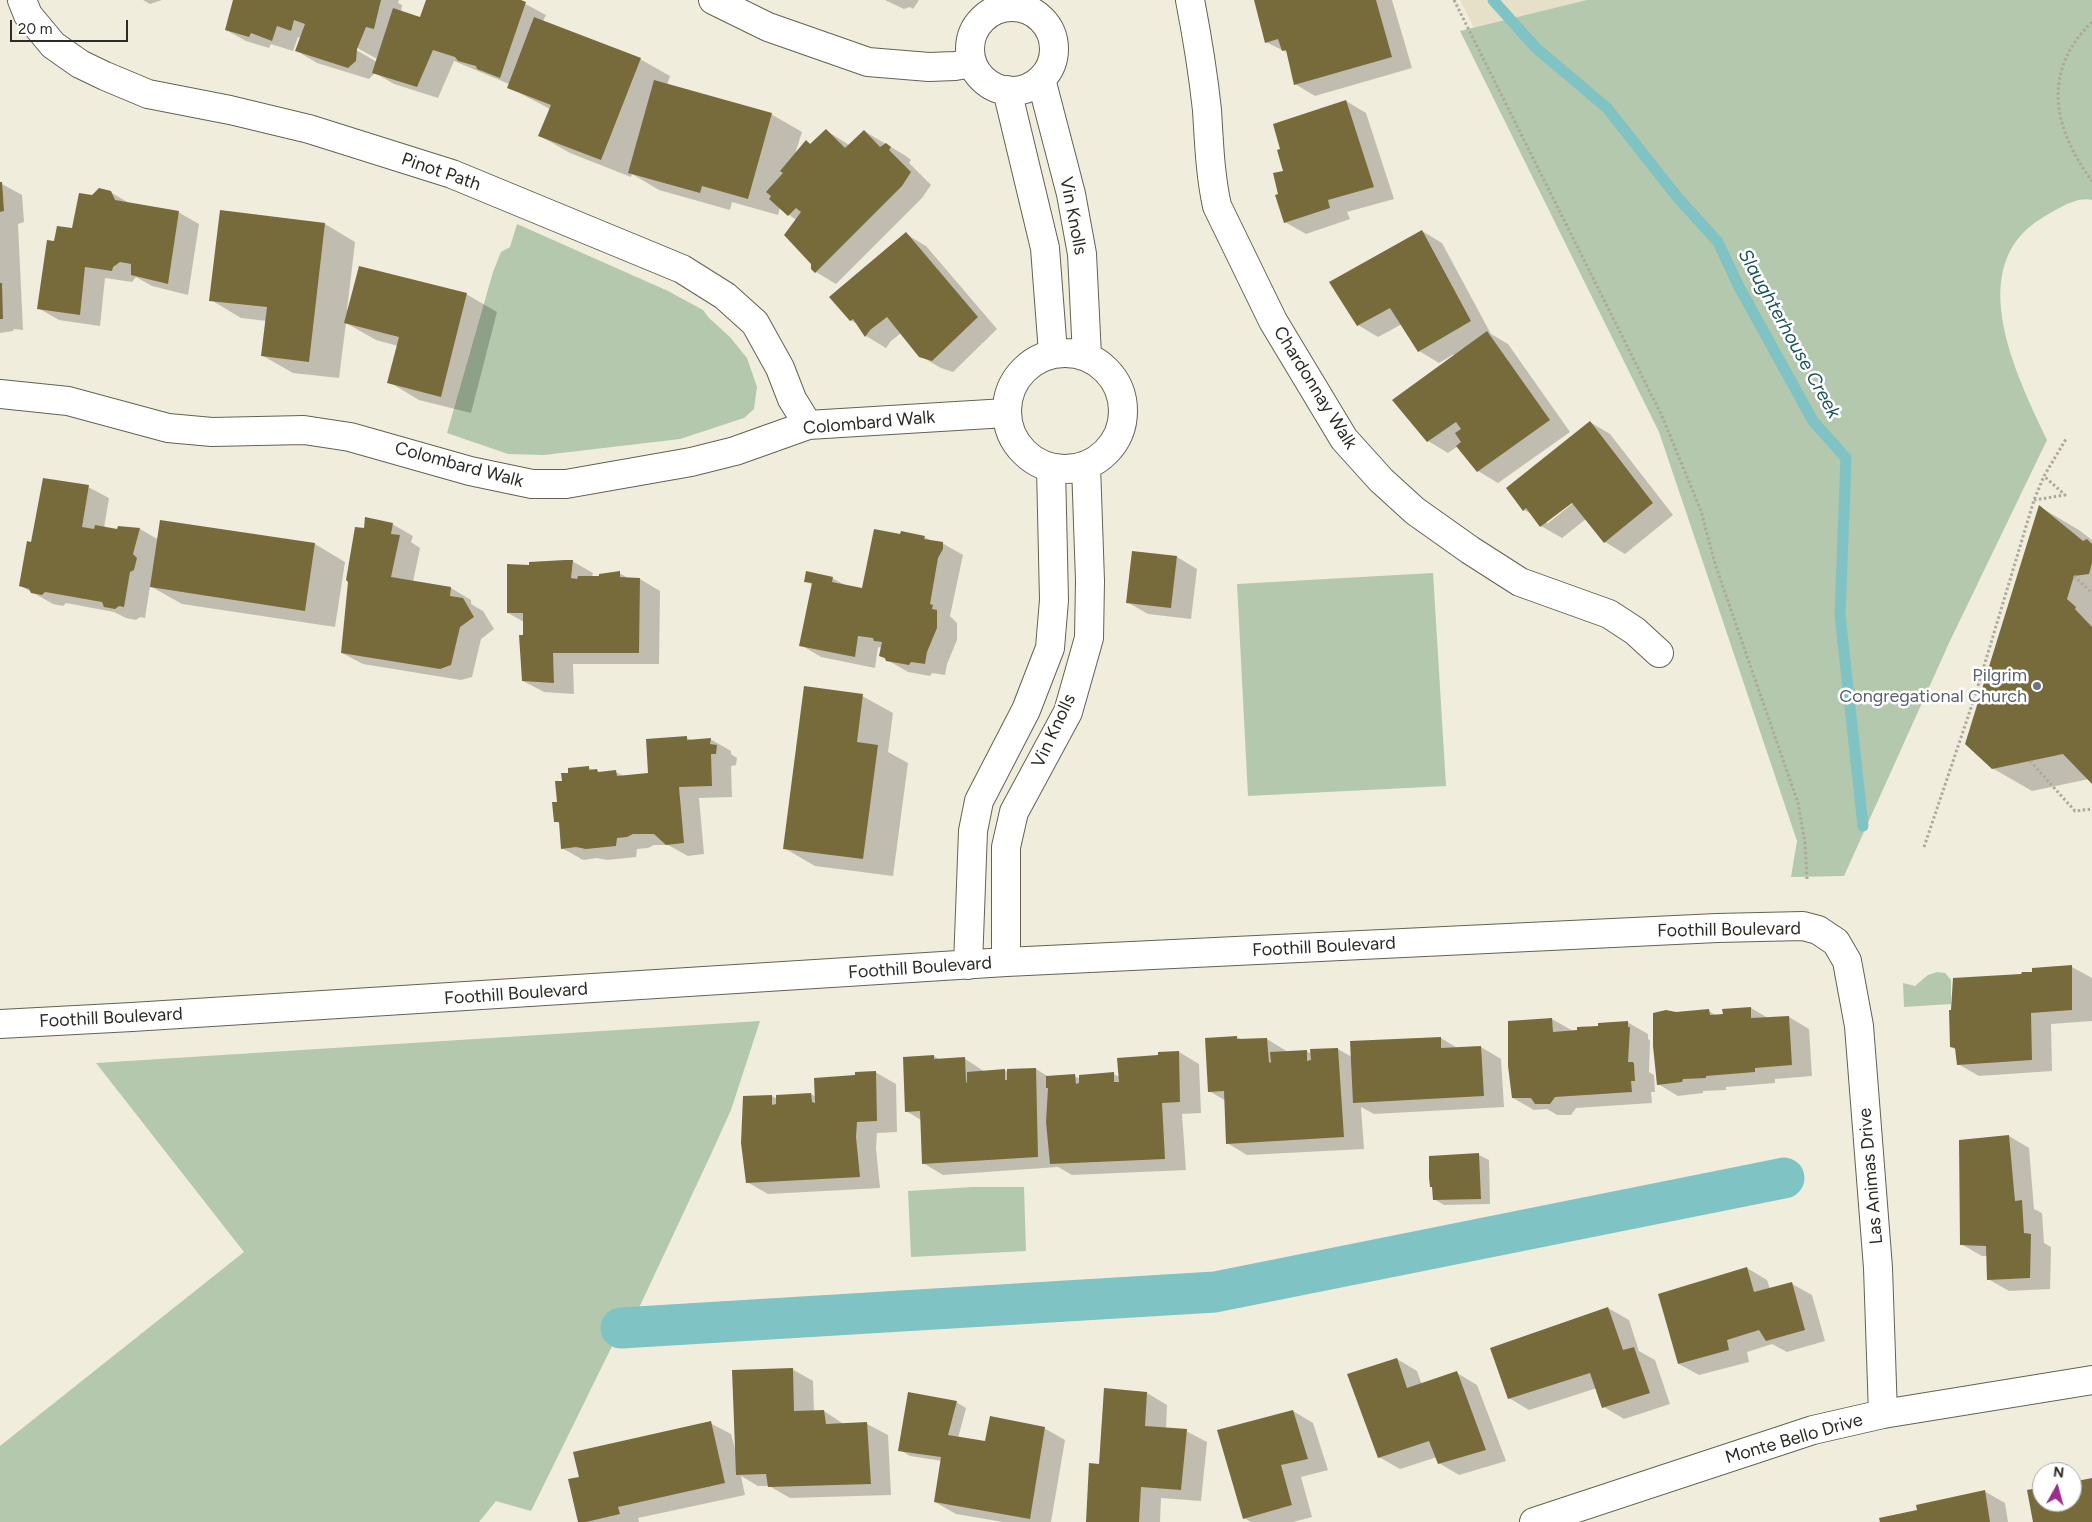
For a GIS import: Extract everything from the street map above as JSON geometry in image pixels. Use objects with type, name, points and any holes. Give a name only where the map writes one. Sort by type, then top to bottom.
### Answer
[{"type":"street","name":"Pinot Path","points":[[22,0],[28,15],[53,45],[80,64],[148,94],[230,110],[309,129],[452,174],[682,269],[725,296],[755,323],[780,368],[792,399],[808,425]]},
{"type":"street","points":[[712,0],[768,27],[868,62],[929,67],[972,63]]},
{"type":"street","name":"Chardonnay Walk","points":[[1190,0],[1204,91],[1212,185],[1216,206],[1273,322],[1344,439],[1381,480],[1415,511],[1470,550],[1520,582],[1616,617],[1636,631],[1659,653]]},
{"type":"street","points":[[995,5],[1026,9],[1039,16],[1048,26],[1054,40],[1054,54],[1049,68],[1041,79],[1031,86],[1020,90],[996,88],[978,74],[972,63],[970,50],[974,32],[995,5]]},
{"type":"street","name":"Vin Knolls","points":[[1041,79],[1071,194],[1082,254],[1087,356]]},
{"type":"street","name":"Vin Knolls","points":[[1007,90],[1045,248],[1053,353]]},
{"type":"street","points":[[1070,352],[1087,356],[1104,367],[1116,383],[1123,401],[1123,421],[1116,440],[1104,455],[1086,465],[1069,469],[1052,468],[1034,460],[1020,448],[1010,431],[1006,412],[1008,396],[1014,381],[1024,368],[1037,359],[1053,353],[1070,352]]},
{"type":"street","name":"Colombard Walk","points":[[0,394],[68,401],[168,428],[212,432],[304,430],[350,437],[470,471],[532,484],[566,484],[692,462],[735,451],[808,425],[1006,412]]},
{"type":"street","name":"Vin Knolls","points":[[1006,962],[1006,847],[1014,812],[1068,712],[1088,638],[1090,581],[1086,465]]},
{"type":"street","name":"Vin Knolls","points":[[968,966],[973,831],[979,801],[1026,710],[1050,648],[1054,600],[1052,468]]},
{"type":"street","name":"Foothill Boulevard","points":[[0,1024],[132,1018],[968,966],[1006,962],[1750,926],[1803,926],[1818,930],[1836,942]]},
{"type":"street","name":"Las Animas Drive","points":[[1836,942],[1847,961],[1859,1026],[1878,1268],[1884,1414]]},
{"type":"street","name":"Monte Bello Drive","points":[[1534,1522],[1813,1430],[1884,1414],[2092,1380]]},
{"type":"path","points":[[1454,0],[1662,416],[1701,511],[1715,564],[1798,803],[1805,843],[1807,879]]},
{"type":"path","points":[[2092,22],[2069,52],[2062,66],[2057,87],[2060,115],[2068,139],[2092,181]]},
{"type":"path","points":[[1924,847],[1975,696],[2034,500],[2044,476],[2066,439]]},
{"type":"path","points":[[2034,500],[2065,495],[2044,476]]},
{"type":"path","points":[[2074,576],[2092,593]]},
{"type":"path","points":[[2030,761],[2075,811],[2092,809]]},
{"type":"shaded area","points":[[1460,0],[1587,0],[1474,28]]},
{"type":"green space","points":[[1587,0],[2092,0],[2092,200],[2079,200],[2060,208],[2042,218],[2018,239],[2005,265],[2000,293],[2003,324],[2011,355],[2047,440],[1949,643],[1844,876],[1791,877],[1797,841],[1659,432],[1460,31]]},
{"type":"green space","points":[[517,224],[668,291],[703,310],[730,337],[747,358],[757,387],[754,409],[744,418],[680,439],[544,455],[508,454],[447,433],[493,272],[501,252],[510,247]]},
{"type":"green space","points":[[1433,573],[1446,786],[1248,796],[1237,584]]},
{"type":"green space","points":[[1937,972],[1945,973],[1951,980],[1951,1004],[1904,1007],[1903,983],[1915,986],[1928,975]]},
{"type":"green space","points":[[760,1021],[731,1110],[712,1152],[638,1310],[616,1338],[531,1511],[496,1501],[479,1522],[0,1522],[0,1446],[244,1252],[96,1063]]},
{"type":"green space","points":[[973,1187],[1024,1187],[1026,1251],[911,1257],[908,1191]]},
{"type":"building","points":[[233,0],[381,0],[374,29],[366,27],[357,49],[356,61],[348,68],[295,51],[305,24],[294,20],[291,31],[277,26],[272,41],[251,33],[249,37],[225,30]]},
{"type":"building","points":[[426,0],[521,0],[526,2],[500,78],[477,69],[476,66],[458,61],[455,57],[433,50],[417,87],[372,73],[393,8],[420,17]]},
{"type":"building","points":[[1254,0],[1376,0],[1392,57],[1294,85],[1286,50],[1282,51],[1278,39],[1265,43]]},
{"type":"building","points":[[534,17],[641,58],[601,160],[538,136],[551,105],[507,88]]},
{"type":"building","points":[[654,80],[772,113],[748,199],[702,186],[700,193],[628,173]]},
{"type":"building","points":[[1346,100],[1374,187],[1328,200],[1330,208],[1284,223],[1275,195],[1278,194],[1273,173],[1283,171],[1277,150],[1280,149],[1273,124]]},
{"type":"building","points":[[826,129],[845,148],[864,130],[880,147],[886,143],[891,147],[889,150],[911,172],[902,186],[815,273],[811,269],[811,264],[784,235],[801,212],[796,208],[788,216],[769,199],[771,196],[766,192],[783,173],[780,171],[806,140],[810,144]]},
{"type":"building","points":[[0,182],[2,182],[4,211],[0,212]]},
{"type":"building","points":[[99,188],[111,191],[115,200],[179,211],[168,284],[131,275],[131,264],[120,262],[113,267],[112,271],[85,267],[80,315],[37,309],[47,240],[54,241],[57,226],[72,228],[79,193],[92,195]]},
{"type":"building","points":[[220,210],[325,223],[309,362],[261,356],[267,307],[209,301]]},
{"type":"building","points":[[1422,230],[1471,321],[1418,352],[1390,308],[1357,326],[1329,282]]},
{"type":"building","points":[[906,232],[978,317],[932,361],[919,357],[887,317],[870,330],[865,337],[853,319],[850,321],[829,297]]},
{"type":"building","points":[[359,266],[467,293],[441,397],[387,383],[399,337],[344,323]]},
{"type":"building","points":[[0,283],[2,283],[3,319],[0,319]]},
{"type":"building","points":[[1487,331],[1550,420],[1477,472],[1456,446],[1461,442],[1455,433],[1461,429],[1456,422],[1427,442],[1392,400]]},
{"type":"building","points":[[1590,421],[1653,503],[1604,543],[1572,503],[1540,527],[1526,508],[1523,511],[1506,488]]},
{"type":"building","points":[[43,478],[89,485],[82,527],[94,529],[95,525],[117,529],[118,526],[140,528],[133,554],[137,558],[134,570],[130,572],[124,607],[119,606],[115,609],[104,607],[102,602],[45,592],[42,595],[31,593],[29,589],[19,586],[27,541],[31,542]]},
{"type":"building","name":"Pilgrim Congregational Church","points":[[2039,505],[2083,541],[2087,539],[2092,544],[2092,563],[2089,574],[2074,576],[2067,599],[2092,627],[2092,784],[2063,754],[1992,769],[1965,744]]},
{"type":"building","points":[[365,517],[393,523],[391,534],[400,535],[391,577],[451,587],[450,596],[463,598],[474,617],[460,627],[451,665],[440,669],[341,653],[348,582],[346,580],[355,527],[364,528]]},
{"type":"building","points":[[160,520],[315,543],[305,611],[150,587]]},
{"type":"building","points":[[874,529],[900,534],[901,531],[925,536],[924,539],[943,542],[943,549],[938,558],[930,604],[933,605],[932,609],[937,610],[937,628],[927,652],[925,664],[911,662],[909,665],[886,661],[885,658],[879,656],[882,642],[874,641],[873,638],[858,636],[855,657],[799,646],[812,583],[804,582],[806,571],[833,577],[832,582],[862,588]]},
{"type":"building","points":[[1132,551],[1177,556],[1171,608],[1126,603]]},
{"type":"building","points":[[573,560],[571,578],[599,576],[599,574],[620,571],[620,577],[640,578],[639,653],[553,653],[554,683],[522,681],[519,635],[523,635],[523,613],[507,613],[507,564],[529,565],[529,562]]},
{"type":"building","points":[[804,686],[863,694],[857,742],[878,745],[863,859],[783,849]]},
{"type":"building","points":[[687,736],[687,740],[711,738],[710,744],[717,745],[716,754],[711,754],[712,786],[679,787],[684,843],[666,845],[654,834],[633,834],[617,838],[616,846],[561,849],[559,822],[554,822],[552,802],[557,802],[555,781],[562,781],[561,773],[568,773],[568,768],[589,766],[589,770],[597,769],[598,772],[616,770],[617,776],[648,773],[646,739]]},
{"type":"building","points":[[2072,965],[2072,1010],[2031,1013],[2032,1060],[1957,1065],[1955,1048],[1950,1047],[1949,1010],[1951,1010],[1953,978],[2021,974],[2022,972],[2032,972],[2032,968]]},
{"type":"building","points":[[1751,1007],[1751,1018],[1789,1016],[1792,1065],[1755,1068],[1755,1072],[1683,1079],[1682,1082],[1657,1085],[1653,1046],[1653,1013],[1666,1010],[1676,1012],[1709,1009],[1710,1015],[1723,1014],[1722,1009]]},
{"type":"building","points":[[1552,1018],[1553,1032],[1577,1030],[1577,1027],[1598,1026],[1598,1023],[1628,1021],[1628,1027],[1630,1027],[1628,1062],[1633,1062],[1634,1064],[1635,1081],[1631,1081],[1632,1092],[1555,1097],[1550,1104],[1535,1104],[1531,1098],[1512,1098],[1508,1066],[1508,1021]]},
{"type":"building","points":[[1237,1036],[1237,1039],[1267,1038],[1269,1062],[1271,1063],[1270,1052],[1307,1050],[1307,1061],[1311,1060],[1310,1049],[1338,1048],[1344,1137],[1226,1144],[1224,1091],[1208,1092],[1205,1038]]},
{"type":"building","points":[[1441,1037],[1441,1048],[1481,1046],[1484,1096],[1353,1103],[1350,1041]]},
{"type":"building","points":[[1179,1051],[1180,1102],[1162,1103],[1165,1159],[1050,1164],[1046,1122],[1048,1088],[1046,1088],[1046,1076],[1075,1074],[1076,1084],[1079,1083],[1079,1075],[1114,1072],[1114,1082],[1119,1082],[1117,1058],[1158,1055],[1158,1052]]},
{"type":"building","points":[[934,1055],[934,1059],[965,1057],[967,1083],[967,1072],[1005,1069],[1005,1080],[1007,1080],[1007,1069],[1036,1068],[1038,1157],[922,1164],[920,1111],[905,1112],[903,1057]]},
{"type":"building","points":[[876,1071],[877,1121],[857,1122],[856,1137],[860,1177],[746,1183],[741,1143],[743,1096],[772,1095],[772,1105],[776,1104],[776,1095],[811,1093],[812,1102],[815,1103],[814,1078],[855,1075],[855,1072]]},
{"type":"building","points":[[2009,1135],[2015,1201],[2022,1200],[2024,1233],[2031,1234],[2030,1278],[1987,1280],[1986,1246],[1960,1245],[1959,1140]]},
{"type":"building","points":[[1479,1153],[1481,1199],[1433,1200],[1429,1178],[1429,1156]]},
{"type":"building","points":[[1747,1267],[1754,1292],[1792,1282],[1805,1330],[1766,1341],[1759,1330],[1727,1340],[1729,1350],[1678,1364],[1658,1294]]},
{"type":"building","points":[[1608,1307],[1623,1350],[1634,1347],[1650,1393],[1602,1408],[1590,1373],[1508,1399],[1490,1348]]},
{"type":"building","points":[[1397,1358],[1407,1388],[1457,1371],[1486,1450],[1438,1464],[1429,1441],[1378,1458],[1347,1374]]},
{"type":"building","points":[[793,1368],[794,1411],[824,1410],[826,1424],[867,1422],[871,1484],[768,1487],[766,1474],[736,1475],[732,1370]]},
{"type":"building","points":[[1104,1388],[1147,1392],[1145,1426],[1187,1429],[1181,1490],[1141,1487],[1139,1522],[1086,1522],[1089,1463],[1099,1464]]},
{"type":"building","points":[[908,1392],[957,1401],[948,1435],[985,1441],[990,1416],[1045,1427],[1030,1519],[934,1502],[941,1457],[898,1451]]},
{"type":"building","points":[[1293,1410],[1308,1459],[1281,1465],[1292,1505],[1243,1519],[1217,1430]]},
{"type":"building","points":[[711,1421],[725,1483],[618,1507],[620,1514],[578,1522],[568,1479],[579,1477],[573,1452]]},
{"type":"building","points":[[2092,1478],[2092,1522],[2033,1522],[2027,1490],[2032,1489],[2032,1512],[2082,1512],[2082,1480]]},
{"type":"building","points":[[1985,1490],[1990,1522],[1880,1522],[1879,1518],[1917,1510],[1916,1505]]},
{"type":"waterway","name":"Slaughterhouse Creek","points":[[1493,0],[1536,48],[1607,108],[1678,198],[1718,242],[1738,285],[1813,421],[1846,458],[1840,615],[1863,826]]},
{"type":"waterway","points":[[621,1328],[1215,1292],[1784,1178]]},
{"type":"place","name":"Pilgrim Congregational Church","points":[[2037,686]]}]
